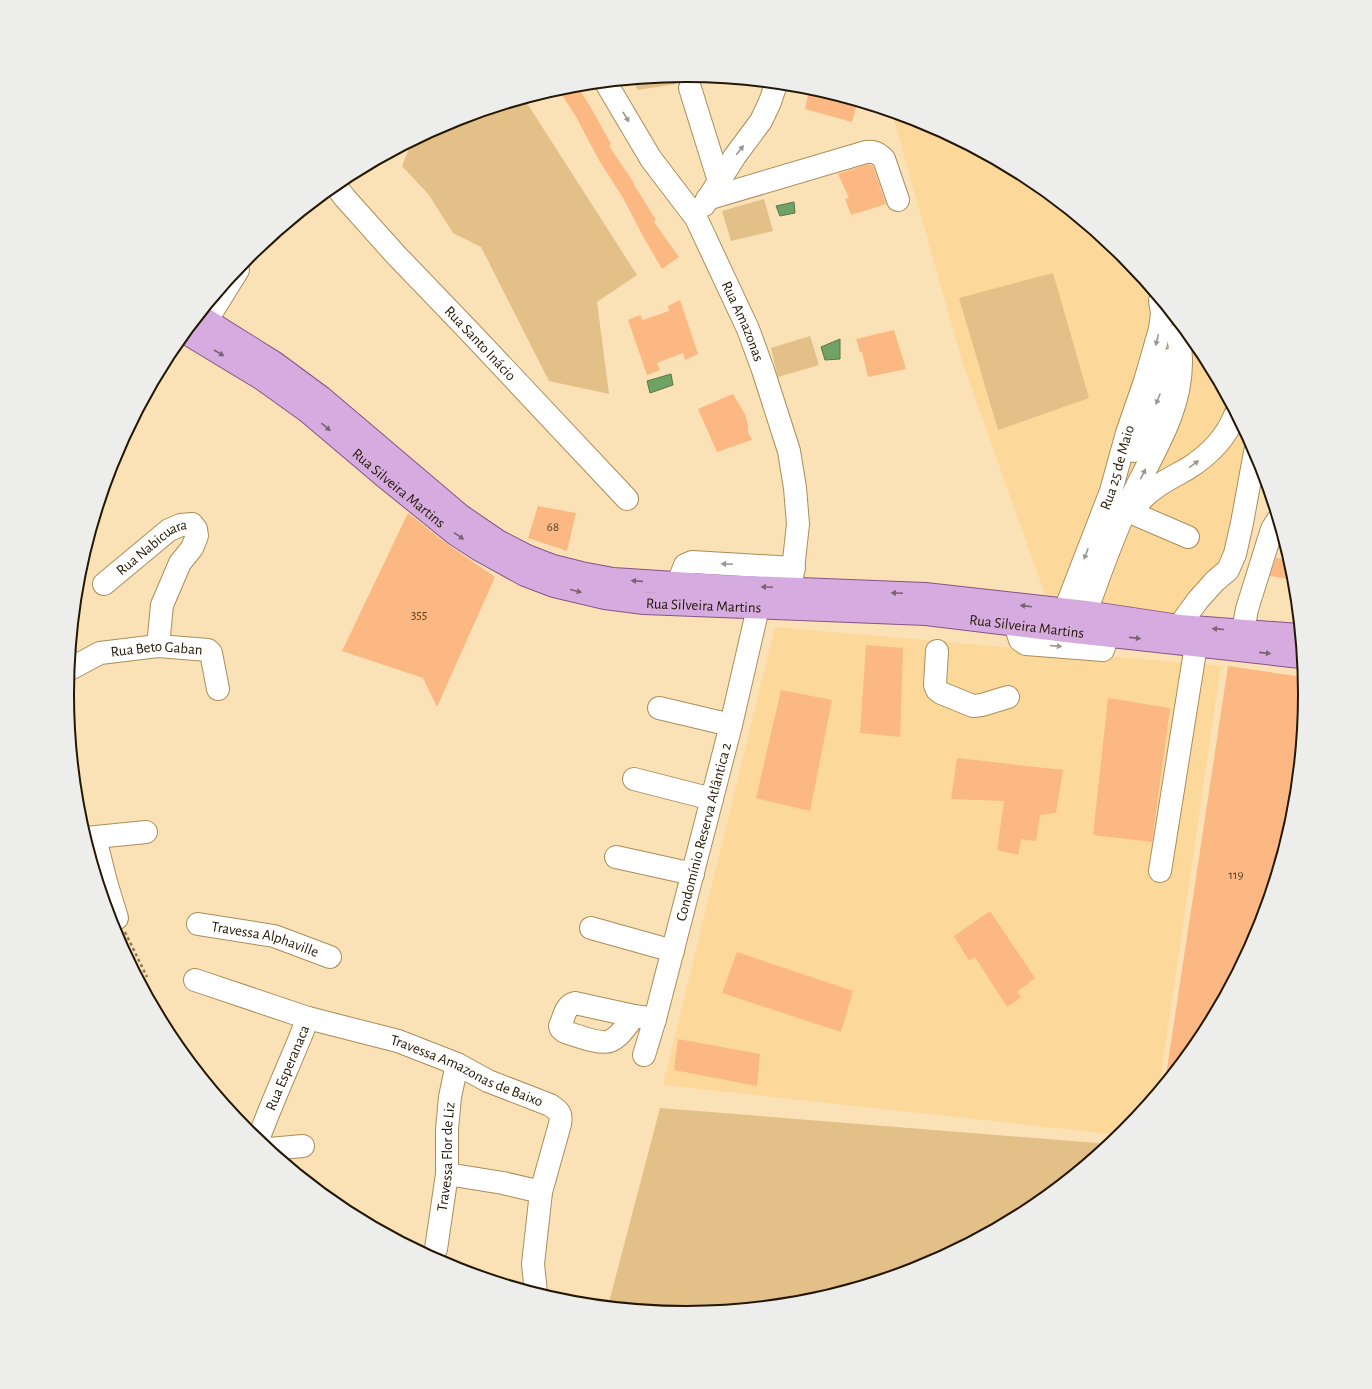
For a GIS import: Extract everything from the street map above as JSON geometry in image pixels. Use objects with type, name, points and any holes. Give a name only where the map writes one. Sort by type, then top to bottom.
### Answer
[{"type":"main road","name":"Rua Silveira Martins","points":[[203,318],[275,364],[321,398],[460,515],[498,541],[527,556],[553,566],[581,574],[613,579],[678,583],[792,578],[925,594],[1072,618],[1295,635]]},
{"type":"main road","name":"Rua Silveira Martins","points":[[190,336],[262,379],[308,412],[455,534],[478,549],[525,575],[554,586],[606,598],[644,603],[926,614],[1015,624],[1072,618],[1108,635],[1297,657]]},
{"type":"street","name":"Rua Amazonas","points":[[609,88],[651,159],[696,218],[748,329],[778,413],[789,451],[795,488],[798,524],[792,578]]},
{"type":"street","points":[[690,88],[719,180]]},
{"type":"street","points":[[696,218],[735,156],[761,122],[774,89]]},
{"type":"street","points":[[708,199],[873,151],[884,159],[898,200]]},
{"type":"street","name":"Rua Santo Inácio","points":[[339,191],[396,255],[627,499]]},
{"type":"street","name":"Rua 25 de Maio","points":[[1117,522],[1111,492],[1127,433],[1156,346],[1160,329],[1161,309]]},
{"type":"street","points":[[1111,492],[1128,464],[1154,408],[1167,374],[1179,331]]},
{"type":"street","points":[[1179,332],[1181,360],[1179,382],[1172,414],[1127,506],[1117,522],[1188,537]]},
{"type":"street","name":"Rua 25 de Maio","points":[[1072,618],[1117,522],[1154,489],[1188,468],[1215,446],[1233,419]]},
{"type":"street","points":[[1179,626],[1198,600],[1215,581],[1228,570],[1235,554],[1253,464]]},
{"type":"street","name":"Rua Nabicuara","points":[[104,584],[169,530],[181,525],[192,524],[196,529],[197,536],[192,548],[180,563],[162,605],[158,646]]},
{"type":"street","points":[[1243,631],[1247,609],[1274,525]]},
{"type":"street","name":"Condomínio Reserva Atlântica 2","points":[[644,1055],[673,951],[731,725],[758,608]]},
{"type":"street","points":[[1015,624],[1020,640],[1026,644],[1103,650],[1108,635]]},
{"type":"street","points":[[1160,871],[1196,645]]},
{"type":"street","name":"Rua Beto Gaban","points":[[75,666],[100,653],[158,646],[208,650],[211,653],[218,688]]},
{"type":"street","points":[[937,651],[935,685],[937,690],[941,693],[974,706],[1008,697]]},
{"type":"street","points":[[660,708],[731,725]]},
{"type":"street","points":[[634,779],[712,799]]},
{"type":"street","points":[[92,838],[146,832]]},
{"type":"street","points":[[94,850],[117,918]]},
{"type":"street","points":[[616,857],[692,874]]},
{"type":"street","name":"Travessa Alphaville","points":[[198,924],[274,936],[330,957]]},
{"type":"street","points":[[591,928],[673,951]]},
{"type":"street","name":"Travessa Amazonas de Baixo","points":[[195,980],[308,1018],[398,1041],[457,1064],[488,1081],[559,1111],[561,1115],[560,1124],[542,1192],[533,1264],[535,1288]]},
{"type":"street","points":[[634,1016],[655,1019]]},
{"type":"street","name":"Rua Esperanaca","points":[[260,1134],[275,1095],[308,1018]]},
{"type":"street","name":"Travessa Flor de Liz","points":[[436,1249],[447,1174],[447,1129],[450,1096],[457,1064]]},
{"type":"street","points":[[275,1148],[303,1146]]},
{"type":"street","points":[[447,1174],[503,1183],[542,1192]]},
{"type":"path","points":[[117,918],[147,977]]},
{"type":"shaded area","points":[[676,83],[676,84],[638,90],[635,85]]},
{"type":"shaded area","points":[[527,103],[637,275],[597,302],[609,394],[549,381],[481,247],[453,233],[429,195],[402,166],[409,149],[415,146],[452,129],[489,115]]},
{"type":"shaded area","points":[[894,119],[920,129],[992,164],[1059,209],[1090,234],[1119,262],[1172,322],[1195,354],[1216,389],[1235,424],[1246,449],[1224,563],[1174,615],[1047,600],[963,364]]},
{"type":"shaded area","points":[[764,199],[773,231],[731,241],[722,211]]},
{"type":"shaded area","points":[[794,202],[795,213],[780,216],[776,206]]},
{"type":"shaded area","points":[[1053,273],[1089,398],[998,430],[959,298]]},
{"type":"shaded area","points":[[810,336],[819,365],[778,377],[771,348]]},
{"type":"shaded area","points":[[840,339],[840,359],[825,360],[821,347]]},
{"type":"shaded area","points":[[671,374],[673,385],[650,393],[647,381]]},
{"type":"shaded area","points":[[775,627],[1221,666],[1160,1081],[1112,1134],[663,1085]]},
{"type":"shaded area","points":[[660,1108],[1102,1143],[1059,1180],[992,1225],[920,1260],[883,1274],[844,1286],[805,1295],[726,1305],[646,1305],[609,1301]]},
{"type":"building","points":[[581,92],[611,144],[609,146],[634,183],[656,220],[654,222],[679,257],[662,269],[622,196],[600,162],[575,115],[562,95]]},
{"type":"building","points":[[808,95],[856,107],[852,122],[805,109]]},
{"type":"building","points":[[868,164],[873,166],[886,204],[851,215],[845,199],[849,198],[838,174]]},
{"type":"building","points":[[680,300],[698,354],[685,360],[683,353],[657,363],[660,370],[647,375],[628,320],[640,315],[643,320],[669,311],[668,306]]},
{"type":"building","points":[[894,330],[906,369],[868,377],[862,352],[860,352],[856,339]]},
{"type":"building","points":[[733,394],[745,414],[748,432],[752,440],[717,452],[698,409]]},
{"type":"building","points":[[538,506],[576,513],[567,551],[528,538]]},
{"type":"building","points":[[408,513],[447,544],[495,577],[437,707],[423,678],[342,651]]},
{"type":"building","points":[[1276,558],[1282,559],[1287,579],[1270,576]]},
{"type":"building","points":[[866,645],[903,648],[900,737],[860,733]]},
{"type":"building","points":[[1228,666],[1298,676],[1297,735],[1293,774],[1277,853],[1266,891],[1235,965],[1216,1001],[1195,1035],[1166,1074]]},
{"type":"building","points":[[781,690],[832,700],[810,811],[756,798]]},
{"type":"building","points":[[1108,698],[1170,708],[1152,842],[1093,835]]},
{"type":"building","points":[[957,758],[1063,770],[1056,813],[1040,815],[1036,841],[1021,839],[1018,855],[997,850],[1004,801],[951,799]]},
{"type":"building","points":[[990,911],[1035,978],[1017,992],[1021,997],[1007,1007],[975,957],[969,961],[954,936]]},
{"type":"building","points":[[737,952],[853,991],[841,1032],[722,993]]},
{"type":"building","points":[[678,1039],[760,1054],[757,1086],[674,1070]]}]
